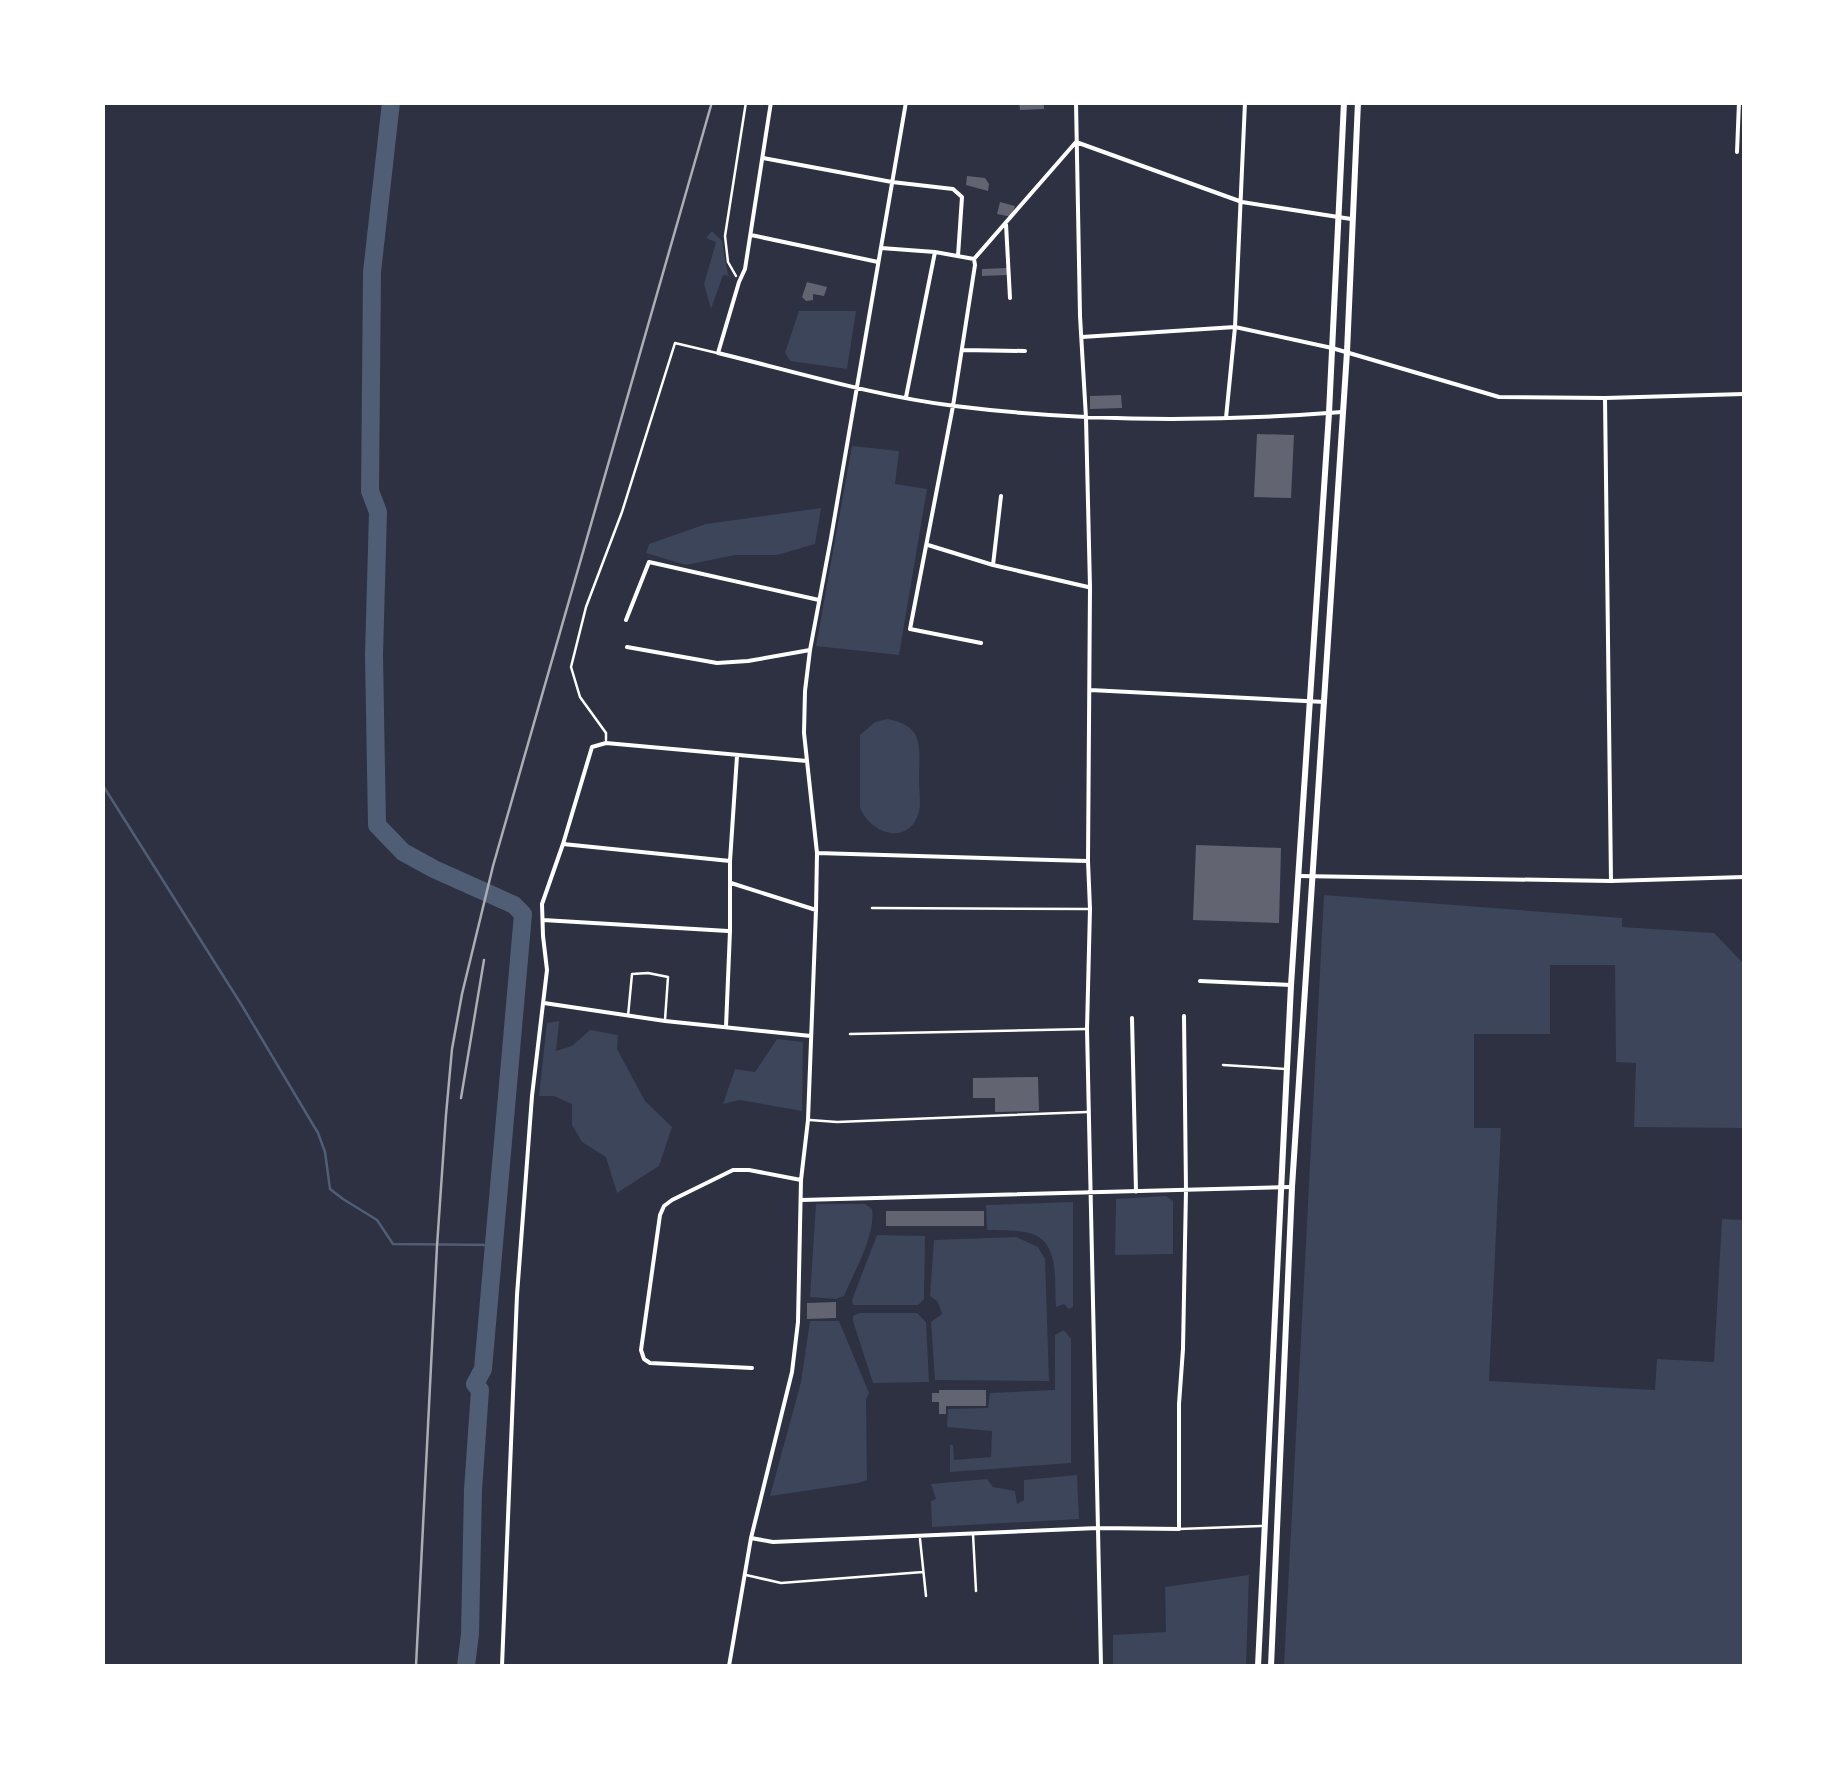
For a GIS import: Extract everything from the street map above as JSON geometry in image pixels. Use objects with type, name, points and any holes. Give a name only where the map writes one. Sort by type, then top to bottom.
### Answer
[{"type":"main road","points":[[1258,1666],[1286,1069],[1329,413],[1344,102]]},
{"type":"main road","points":[[1271,1666],[1292,1187],[1347,352],[1358,102]]},
{"type":"street","points":[[771,102],[752,235],[718,353],[953,406],[1086,418],[1226,418],[1342,412]]},
{"type":"street","points":[[729,1666],[750,1538],[796,1346],[816,910],[816,852],[804,733],[810,650],[906,102]]},
{"type":"street","points":[[1076,102],[1090,587],[1087,1029],[1100,1666]]},
{"type":"street","points":[[1226,418],[1235,326],[1245,102]]},
{"type":"street","points":[[1737,152],[1738,102]]},
{"type":"street","points":[[1076,142],[1242,202],[1352,219]]},
{"type":"street","points":[[982,643],[910,629],[953,406],[974,258],[1076,142]]},
{"type":"street","points":[[764,158],[953,189],[962,197],[958,256]]},
{"type":"street","points":[[1006,224],[1010,298]]},
{"type":"street","points":[[752,235],[878,262]]},
{"type":"street","points":[[881,248],[974,258]]},
{"type":"street","points":[[906,397],[935,252]]},
{"type":"street","points":[[1082,338],[1235,326],[1347,352],[1499,398],[1744,394]]},
{"type":"street","points":[[962,350],[1025,351]]},
{"type":"street","points":[[1605,398],[1612,880]]},
{"type":"street","points":[[992,565],[1002,496]]},
{"type":"street","points":[[928,545],[992,565],[1090,587]]},
{"type":"street","points":[[626,620],[649,562],[819,600]]},
{"type":"street","points":[[627,647],[717,663],[810,650]]},
{"type":"street","points":[[1090,690],[1325,702]]},
{"type":"street","points":[[502,1666],[517,1295],[532,1096],[548,970],[542,904],[592,747],[606,743],[808,761]]},
{"type":"street","points":[[726,1027],[737,756]]},
{"type":"street","points":[[563,844],[730,862]]},
{"type":"street","points":[[816,852],[1088,861]]},
{"type":"street","points":[[1299,876],[1612,880],[1744,877]]},
{"type":"street","points":[[731,883],[816,910]]},
{"type":"street","points":[[543,920],[730,931]]},
{"type":"street","points":[[1200,982],[1291,985]]},
{"type":"street","points":[[544,1003],[664,1021],[811,1036]]},
{"type":"street","points":[[750,1538],[773,1542],[1098,1528],[1178,1529],[1186,1190],[1184,1016]]},
{"type":"street","points":[[1132,1018],[1136,1192]]},
{"type":"street","points":[[752,1368],[650,1363],[644,1358],[641,1350],[660,1215],[672,1200],[734,1170],[801,1180]]},
{"type":"street","points":[[801,1200],[1292,1187]]},
{"type":"lane","points":[[606,743],[606,733],[580,698],[571,667],[586,606],[622,512],[674,343],[718,353]]},
{"type":"lane","points":[[872,908],[1090,909]]},
{"type":"lane","points":[[628,1016],[632,974],[648,973],[668,977],[664,1021]]},
{"type":"lane","points":[[850,1034],[1087,1029]]},
{"type":"lane","points":[[1223,1065],[1286,1069]]},
{"type":"lane","points":[[808,1120],[1089,1112]]},
{"type":"lane","points":[[1178,1529],[1277,1526]]},
{"type":"lane","points":[[973,1534],[976,1591]]},
{"type":"lane","points":[[920,1537],[926,1596]]},
{"type":"lane","points":[[744,1575],[781,1582],[923,1572]]},
{"type":"path","points":[[738,282],[728,262],[726,236],[746,102]]},
{"type":"shaded area","points":[[712,231],[722,241],[728,275],[734,277],[723,275],[711,309],[704,284],[716,242],[706,238]]},
{"type":"shaded area","points":[[799,311],[856,311],[847,369],[790,361],[785,353]]},
{"type":"shaded area","points":[[852,446],[899,451],[895,484],[927,489],[899,655],[816,646]]},
{"type":"shaded area","points":[[821,508],[815,544],[777,555],[735,555],[686,565],[646,553],[649,544],[706,524]]},
{"type":"shaded area","points":[[887,719],[908,727],[919,748],[919,812],[914,823],[899,833],[872,825],[860,808],[860,735],[875,722]]},
{"type":"shaded area","points":[[1324,895],[1622,918],[1622,927],[1714,933],[1744,964],[1744,1128],[1634,1127],[1636,1063],[1616,1062],[1615,965],[1550,965],[1550,1034],[1474,1034],[1474,1128],[1501,1128],[1489,1381],[1655,1390],[1657,1359],[1714,1362],[1722,1219],[1744,1220],[1744,1666],[1284,1666]]},
{"type":"shaded area","points":[[559,1021],[556,1051],[572,1046],[590,1030],[618,1035],[617,1049],[645,1101],[672,1127],[659,1166],[617,1193],[606,1157],[582,1142],[572,1125],[572,1104],[554,1096],[539,1096],[547,1023]]},
{"type":"shaded area","points":[[777,1039],[803,1042],[802,1111],[740,1100],[723,1104],[735,1069],[755,1072]]},
{"type":"shaded area","points":[[1166,1196],[1173,1201],[1173,1254],[1115,1255],[1116,1199]]},
{"type":"shaded area","points":[[1073,1202],[1073,1307],[1069,1309],[1064,1304],[1056,1307],[1054,1267],[1043,1240],[1024,1232],[987,1230],[986,1205]]},
{"type":"shaded area","points":[[816,1204],[865,1204],[872,1209],[871,1230],[863,1253],[844,1296],[836,1299],[810,1297]]},
{"type":"shaded area","points":[[877,1235],[925,1236],[924,1299],[918,1305],[853,1305]]},
{"type":"shaded area","points":[[1016,1237],[1038,1247],[1045,1259],[1049,1381],[935,1380],[931,1322],[942,1314],[938,1302],[930,1296],[934,1240]]},
{"type":"shaded area","points":[[859,1313],[917,1313],[926,1322],[929,1382],[873,1383],[853,1321]]},
{"type":"shaded area","points":[[810,1321],[839,1321],[869,1393],[867,1480],[770,1496],[801,1382]]},
{"type":"shaded area","points":[[1064,1330],[1071,1339],[1071,1463],[950,1472],[950,1445],[954,1460],[991,1457],[992,1431],[947,1427],[948,1409],[988,1408],[990,1393],[1055,1390],[1055,1335]]},
{"type":"shaded area","points":[[1077,1475],[1079,1519],[932,1527],[931,1501],[936,1499],[931,1484],[987,1479],[993,1487],[1015,1491],[1017,1504],[1024,1500],[1024,1480]]},
{"type":"shaded area","points":[[1249,1575],[1246,1666],[1113,1666],[1113,1635],[1166,1632],[1165,1587]]},
{"type":"building","points":[[1019,102],[1044,102],[1044,109],[1020,110]]},
{"type":"building","points":[[967,176],[985,178],[988,191],[966,185]]},
{"type":"building","points":[[1000,202],[1015,206],[1012,217],[997,214]]},
{"type":"building","points":[[1007,268],[1007,275],[982,276],[982,269]]},
{"type":"building","points":[[807,282],[827,287],[824,296],[813,294],[813,300],[806,301],[802,297]]},
{"type":"building","points":[[1121,395],[1122,408],[1090,409],[1090,396]]},
{"type":"building","points":[[1257,434],[1294,435],[1291,498],[1254,497]]},
{"type":"building","points":[[1196,845],[1281,848],[1279,923],[1193,920]]},
{"type":"building","points":[[1038,1077],[1039,1111],[995,1112],[995,1098],[973,1098],[973,1078]]},
{"type":"building","points":[[886,1211],[984,1211],[984,1226],[886,1226]]},
{"type":"building","points":[[836,1302],[836,1318],[807,1319],[807,1303]]},
{"type":"building","points":[[986,1390],[986,1406],[946,1406],[946,1414],[939,1414],[939,1402],[932,1402],[932,1393]]},
{"type":"waterway","points":[[391,102],[372,272],[370,491],[378,512],[374,655],[377,825],[403,852],[514,905],[523,914],[483,1369],[475,1384],[480,1390],[466,1666]]},
{"type":"waterway","points":[[102,784],[318,1133],[330,1189],[377,1220],[393,1244],[493,1245]]},
{"type":"railway","points":[[416,1666],[437,1246],[452,1049],[462,994],[493,866],[712,102]]},
{"type":"railway","points":[[461,1098],[484,960]]}]
